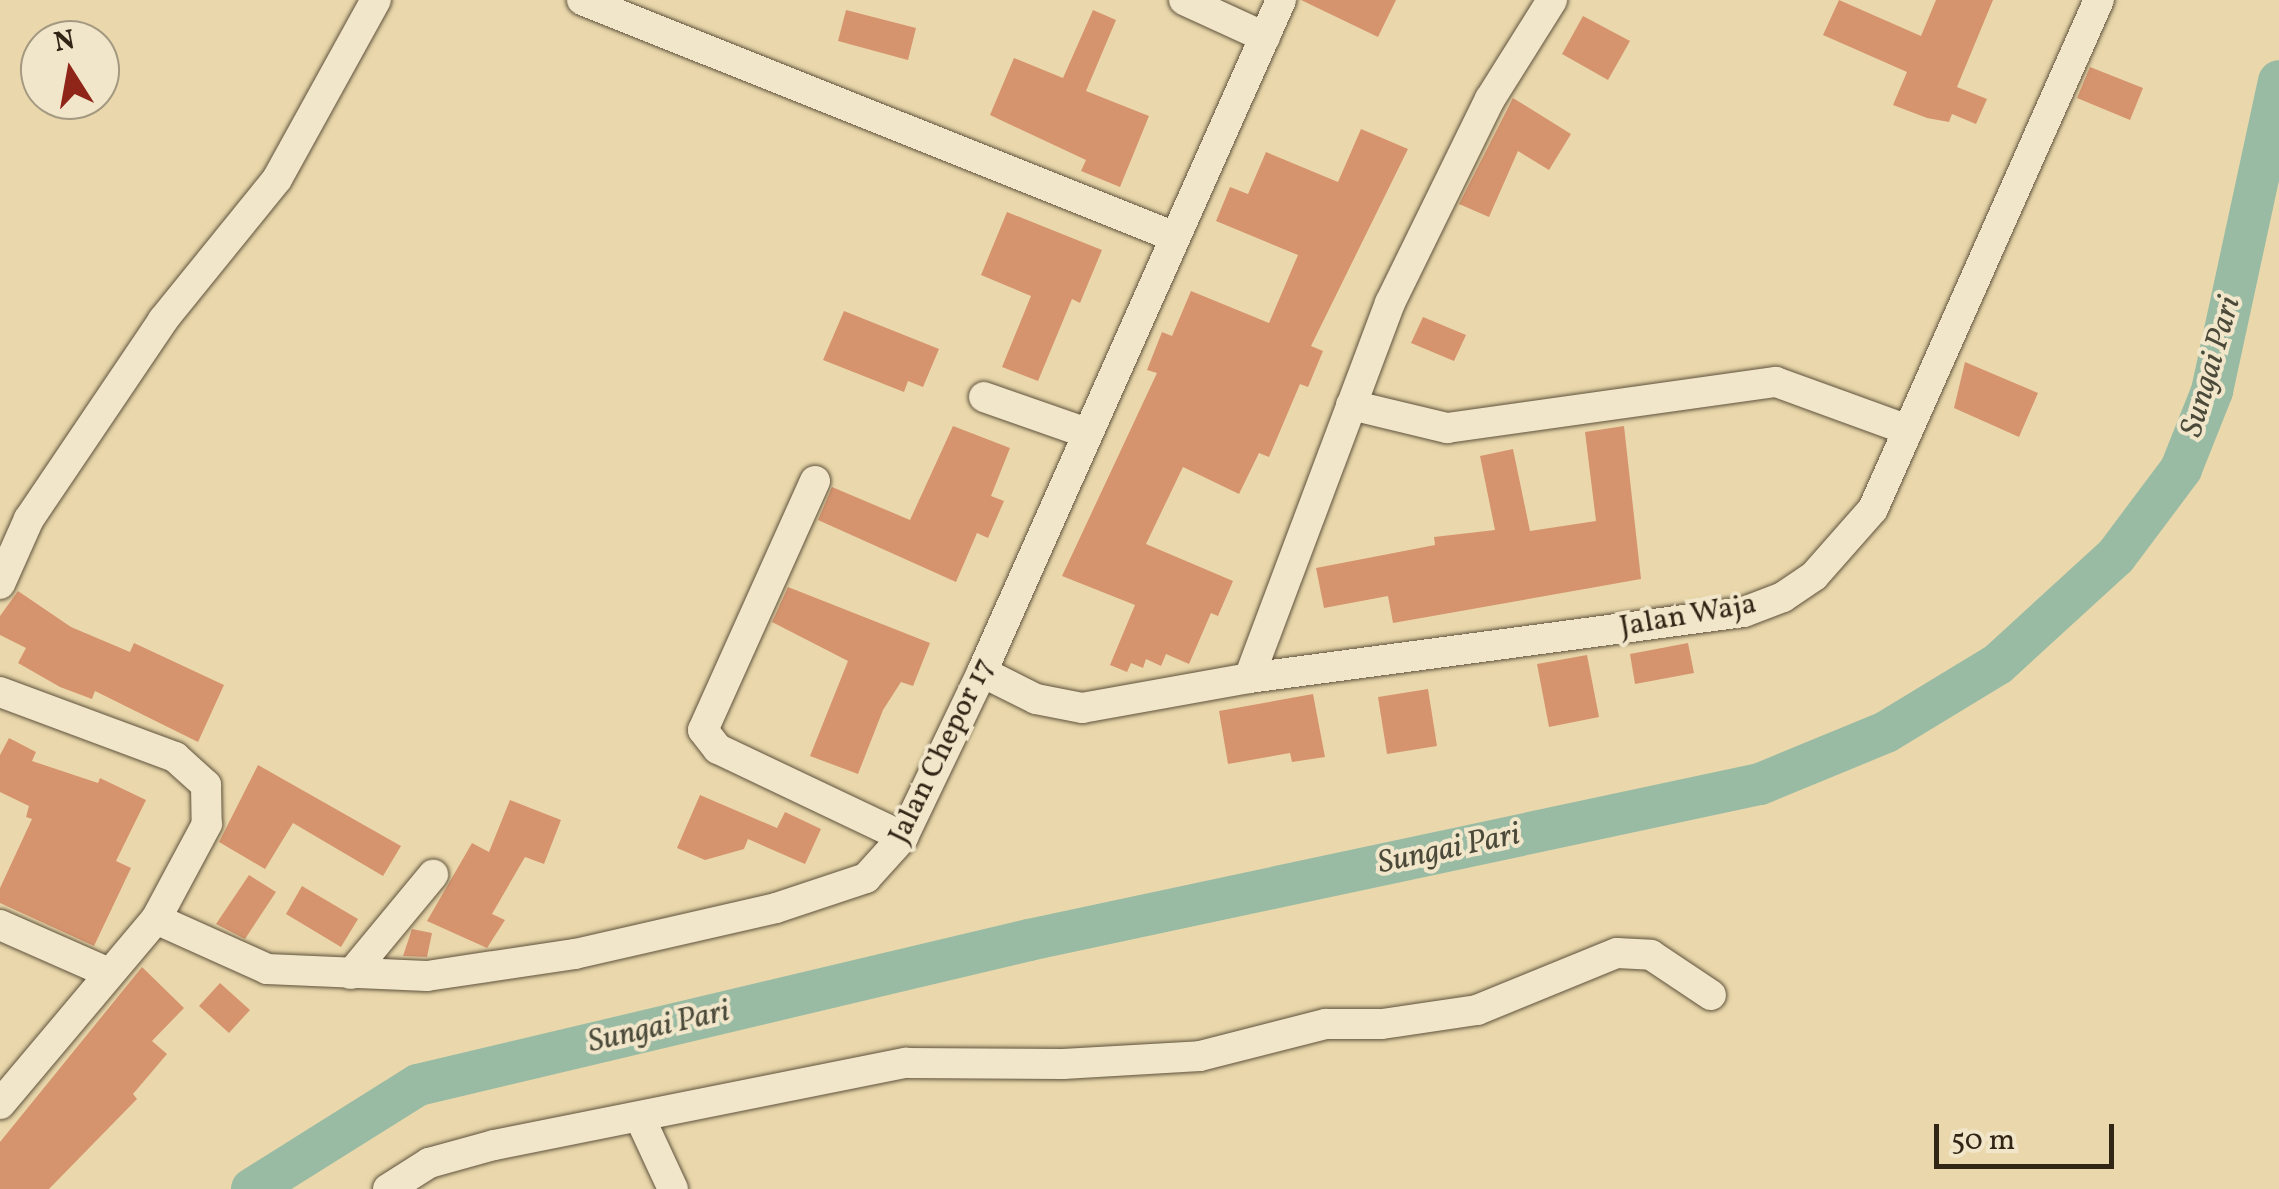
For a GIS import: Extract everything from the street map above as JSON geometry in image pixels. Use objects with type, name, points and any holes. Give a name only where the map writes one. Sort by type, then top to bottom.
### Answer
[{"type":"street","points":[[0,584],[29,519],[163,320],[276,179],[376,0]]},
{"type":"street","points":[[582,0],[1175,237]]},
{"type":"street","points":[[1184,0],[1265,37]]},
{"type":"street","name":"Jalan Chepor 17","points":[[156,919],[253,965],[351,974],[506,968],[776,908],[854,885],[903,837],[982,672],[1281,0]]},
{"type":"street","points":[[1249,678],[1390,303],[1490,99],[1552,0]]},
{"type":"street","name":"Jalan Waja","points":[[982,672],[1036,698],[1082,708],[1249,678],[1744,612],[1814,576],[1844,546],[1872,509],[2099,0]]},
{"type":"street","points":[[1351,405],[1446,428],[1776,382],[1908,430]]},
{"type":"street","points":[[984,397],[1087,433]]},
{"type":"street","points":[[815,481],[703,730],[718,750],[903,837]]},
{"type":"street","points":[[0,692],[175,758],[206,785],[207,824],[156,919],[0,1104]]},
{"type":"street","points":[[351,974],[433,875]]},
{"type":"street","points":[[0,925],[109,972]]},
{"type":"street","points":[[388,1189],[429,1163],[906,1062],[1063,1064],[1200,1056],[1326,1024],[1382,1024],[1477,1010],[1617,953],[1651,955],[1712,994]]},
{"type":"street","points":[[640,1118],[674,1189]]},
{"type":"building","points":[[1301,0],[1396,0],[1378,37]]},
{"type":"building","points":[[1839,0],[1921,36],[1936,0],[1993,0],[1957,87],[1987,99],[1976,124],[1952,114],[1949,122],[1927,118],[1893,105],[1907,72],[1823,35]]},
{"type":"building","points":[[846,10],[916,28],[908,60],[838,41]]},
{"type":"building","points":[[1093,10],[1116,20],[1086,91],[1149,116],[1120,187],[1081,171],[1086,160],[990,115],[1014,58],[1063,78]]},
{"type":"building","points":[[1583,16],[1630,41],[1608,80],[1562,54]]},
{"type":"building","points":[[2090,67],[2143,88],[2130,120],[2077,98]]},
{"type":"building","points":[[1513,98],[1571,134],[1549,170],[1518,151],[1489,217],[1459,204]]},
{"type":"building","points":[[1361,129],[1408,149],[1311,346],[1323,351],[1308,387],[1300,384],[1269,457],[1259,453],[1239,494],[1183,467],[1146,544],[1233,581],[1218,616],[1211,613],[1189,664],[1166,654],[1161,666],[1146,659],[1143,668],[1131,663],[1127,672],[1110,665],[1135,605],[1062,576],[1157,373],[1147,370],[1162,332],[1172,336],[1191,291],[1269,323],[1298,255],[1216,221],[1230,187],[1248,194],[1266,152],[1338,182]]},
{"type":"building","points":[[1007,212],[1102,250],[1080,303],[1072,299],[1038,381],[1002,367],[1031,296],[981,275]]},
{"type":"building","points":[[844,311],[939,349],[923,387],[908,381],[904,392],[823,360]]},
{"type":"building","points":[[1423,317],[1466,335],[1454,361],[1411,343]]},
{"type":"building","points":[[1965,362],[2038,393],[2019,437],[1954,408]]},
{"type":"building","points":[[953,426],[1010,448],[991,496],[1004,501],[988,538],[977,533],[956,582],[818,520],[832,487],[910,520]]},
{"type":"building","points":[[1624,426],[1641,579],[1393,623],[1388,596],[1324,608],[1316,568],[1435,545],[1434,537],[1495,530],[1480,456],[1513,449],[1530,531],[1596,521],[1585,432]]},
{"type":"building","points":[[788,587],[930,643],[913,686],[901,682],[883,710],[858,774],[810,756],[848,661],[772,622]]},
{"type":"building","points":[[18,591],[71,627],[130,652],[134,643],[224,685],[198,742],[95,691],[92,699],[60,687],[18,663],[26,648],[0,635],[0,616]]},
{"type":"building","points":[[1688,643],[1694,673],[1635,684],[1630,654]]},
{"type":"building","points":[[1587,655],[1599,717],[1549,727],[1537,664]]},
{"type":"building","points":[[1428,689],[1437,746],[1387,754],[1378,697]]},
{"type":"building","points":[[1313,694],[1325,757],[1292,762],[1290,753],[1228,764],[1219,711]]},
{"type":"building","points":[[9,738],[36,752],[32,761],[98,783],[100,778],[146,800],[116,861],[131,868],[94,946],[0,903],[0,888],[32,819],[26,817],[29,806],[0,792],[0,755]]},
{"type":"building","points":[[258,765],[401,846],[383,876],[293,823],[265,869],[219,842]]},
{"type":"building","points":[[700,795],[777,828],[785,812],[821,829],[805,864],[748,839],[744,849],[705,860],[677,848]]},
{"type":"building","points":[[510,800],[561,820],[544,864],[525,857],[492,914],[505,920],[487,948],[427,921],[472,843],[489,852]]},
{"type":"building","points":[[249,875],[276,892],[245,939],[216,924]]},
{"type":"building","points":[[302,886],[358,919],[341,947],[286,914]]},
{"type":"building","points":[[412,929],[432,933],[427,957],[403,956]]},
{"type":"building","points":[[142,967],[184,1008],[152,1041],[167,1054],[133,1094],[137,1099],[49,1189],[0,1189],[0,1142]]},
{"type":"building","points":[[220,983],[250,1010],[229,1033],[199,1006]]},
{"type":"waterway","name":"Sungai Pari","points":[[252,1189],[418,1085],[1029,940],[1760,784],[1886,732],[1998,664],[2116,556],[2181,469],[2212,391],[2279,81]]}]
